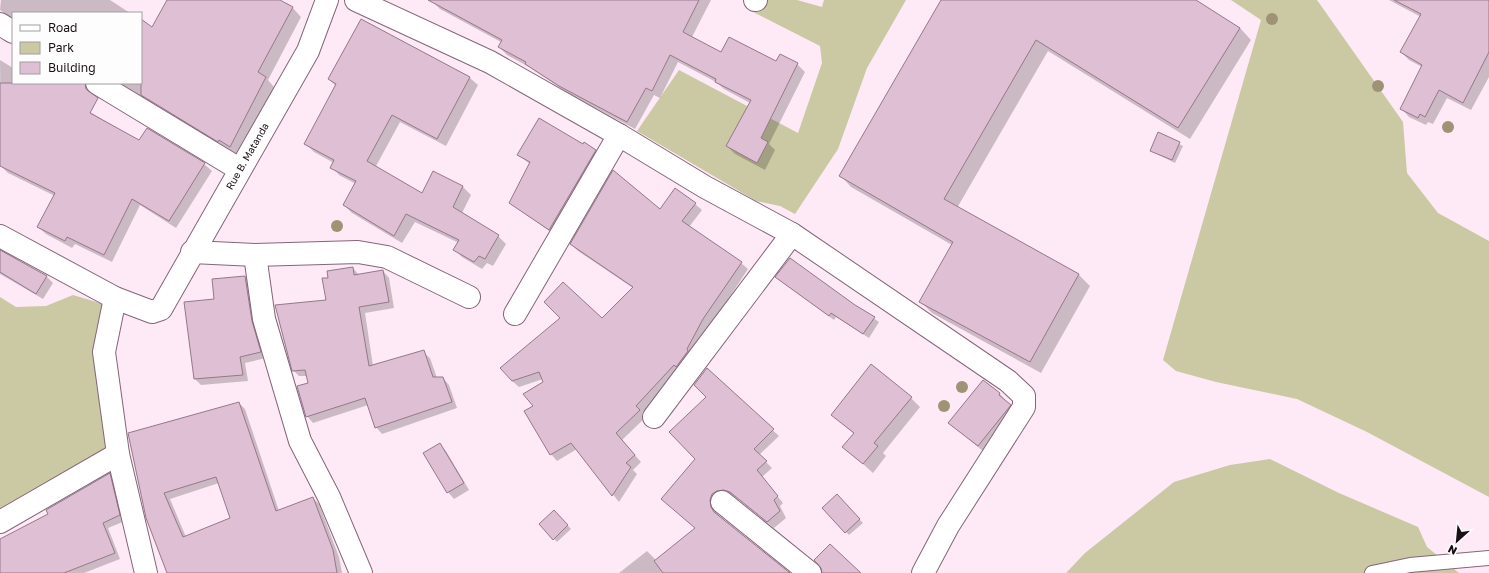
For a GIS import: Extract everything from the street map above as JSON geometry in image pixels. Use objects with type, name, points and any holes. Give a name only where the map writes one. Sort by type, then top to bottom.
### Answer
[{"type":"street","name":"Rue B. Matanda","points":[[115,298],[152,312],[161,309],[167,301],[192,252],[308,51],[327,0]]},
{"type":"street","points":[[356,0],[490,62],[619,135],[705,187],[792,234],[1008,381],[1024,396],[1024,407],[948,526],[923,573]]},
{"type":"street","points":[[0,24],[12,31]]},
{"type":"street","points":[[99,84],[239,170]]},
{"type":"street","points":[[515,314],[619,135]]},
{"type":"street","points":[[654,417],[792,234]]},
{"type":"street","points":[[0,236],[115,298],[104,352],[118,454],[146,573]]},
{"type":"street","points":[[192,252],[255,255],[358,252],[387,257],[468,297]]},
{"type":"street","points":[[255,255],[264,319],[300,441],[329,497],[361,573]]},
{"type":"street","points":[[0,522],[118,454]]},
{"type":"street","points":[[722,502],[810,573]]},
{"type":"lane","points":[[1372,573],[1410,565],[1489,558]]},
{"type":"green space","points":[[760,0],[797,0],[822,7],[824,0],[906,0],[867,68],[838,149],[795,214],[780,206],[756,201],[637,131],[679,70],[798,133],[822,63],[820,46],[751,11]]},
{"type":"green space","points":[[1231,0],[1317,0],[1403,122],[1407,173],[1438,213],[1489,241],[1489,497],[1367,432],[1297,399],[1216,382],[1176,371],[1163,360],[1261,20]]},
{"type":"green space","points":[[73,295],[103,304],[107,455],[0,509],[0,297],[16,307],[46,306]]},
{"type":"green space","points":[[1270,459],[1339,493],[1418,527],[1427,547],[1459,573],[1066,573],[1085,553],[1174,482],[1230,465]]},
{"type":"building","points":[[167,0],[280,0],[293,7],[258,72],[266,77],[230,147],[219,140],[218,142],[141,95],[142,20],[152,27]]},
{"type":"building","points":[[428,0],[699,0],[683,32],[721,52],[729,37],[776,61],[780,54],[798,63],[761,138],[768,142],[757,163],[726,146],[751,100],[715,82],[716,79],[670,55],[652,91],[646,88],[627,122],[559,86],[525,64],[526,62],[498,47],[502,40]]},
{"type":"building","points":[[941,0],[1196,0],[1240,28],[1178,128],[1036,40],[944,199],[1079,274],[1030,362],[919,302],[953,242],[839,176]]},
{"type":"building","points":[[1394,0],[1489,0],[1489,52],[1463,103],[1439,90],[1425,117],[1420,114],[1418,118],[1400,109],[1422,65],[1400,52],[1421,14]]},
{"type":"building","points":[[361,19],[470,77],[437,139],[392,115],[367,161],[422,193],[433,171],[463,186],[453,207],[499,235],[485,259],[479,256],[474,262],[453,250],[459,240],[406,214],[394,236],[343,205],[356,181],[330,168],[334,160],[304,144],[336,84],[328,79]]},
{"type":"building","points":[[0,83],[85,84],[86,89],[98,98],[90,113],[139,140],[147,128],[205,163],[169,221],[132,199],[104,255],[67,237],[65,241],[37,227],[55,193],[0,166]]},
{"type":"building","points":[[539,118],[596,150],[549,230],[509,203],[530,162],[517,155]]},
{"type":"building","points":[[1158,132],[1180,142],[1172,160],[1150,151]]},
{"type":"building","points":[[613,170],[660,209],[675,188],[696,203],[682,221],[742,262],[703,319],[687,349],[688,351],[676,367],[674,365],[636,406],[640,410],[616,433],[635,455],[626,463],[631,467],[612,496],[571,443],[550,455],[524,411],[533,406],[523,394],[543,382],[539,372],[512,381],[500,368],[560,318],[544,302],[563,282],[602,318],[633,287],[570,244]]},
{"type":"building","points":[[0,250],[47,276],[36,294],[0,272]]},
{"type":"building","points":[[790,258],[855,305],[875,317],[863,334],[831,313],[829,316],[775,277]]},
{"type":"building","points":[[353,267],[354,275],[383,270],[389,302],[359,307],[369,366],[424,350],[433,377],[443,377],[452,402],[375,428],[365,398],[306,417],[297,386],[308,383],[305,370],[292,371],[275,305],[326,300],[322,278],[328,278],[327,271]]},
{"type":"building","points":[[245,276],[252,321],[261,352],[240,357],[243,375],[194,379],[184,302],[214,299],[212,279]]},
{"type":"building","points":[[871,364],[912,397],[874,443],[878,446],[863,464],[842,447],[854,433],[831,415]]},
{"type":"building","points":[[707,368],[774,429],[754,449],[767,461],[757,470],[778,496],[774,500],[780,511],[767,522],[730,492],[724,490],[717,491],[712,494],[710,500],[711,507],[714,512],[790,573],[663,573],[654,561],[695,528],[661,499],[695,459],[669,432],[706,397],[694,385]]},
{"type":"building","points":[[983,380],[1000,393],[999,395],[1011,405],[978,446],[948,423]]},
{"type":"building","points":[[239,402],[276,511],[313,497],[333,550],[337,573],[167,573],[146,518],[128,433]],"holes":[[[216,477],[230,518],[183,537],[164,493]]]},
{"type":"building","points":[[440,443],[464,483],[447,493],[423,453]]},
{"type":"building","points":[[110,473],[120,515],[103,523],[115,553],[64,573],[0,573],[0,539],[48,514],[46,510]]},
{"type":"building","points":[[837,494],[860,519],[845,533],[822,508]]},
{"type":"building","points":[[554,510],[568,525],[553,540],[539,524]]},
{"type":"building","points":[[830,544],[861,573],[822,573],[821,568],[814,560]]}]
